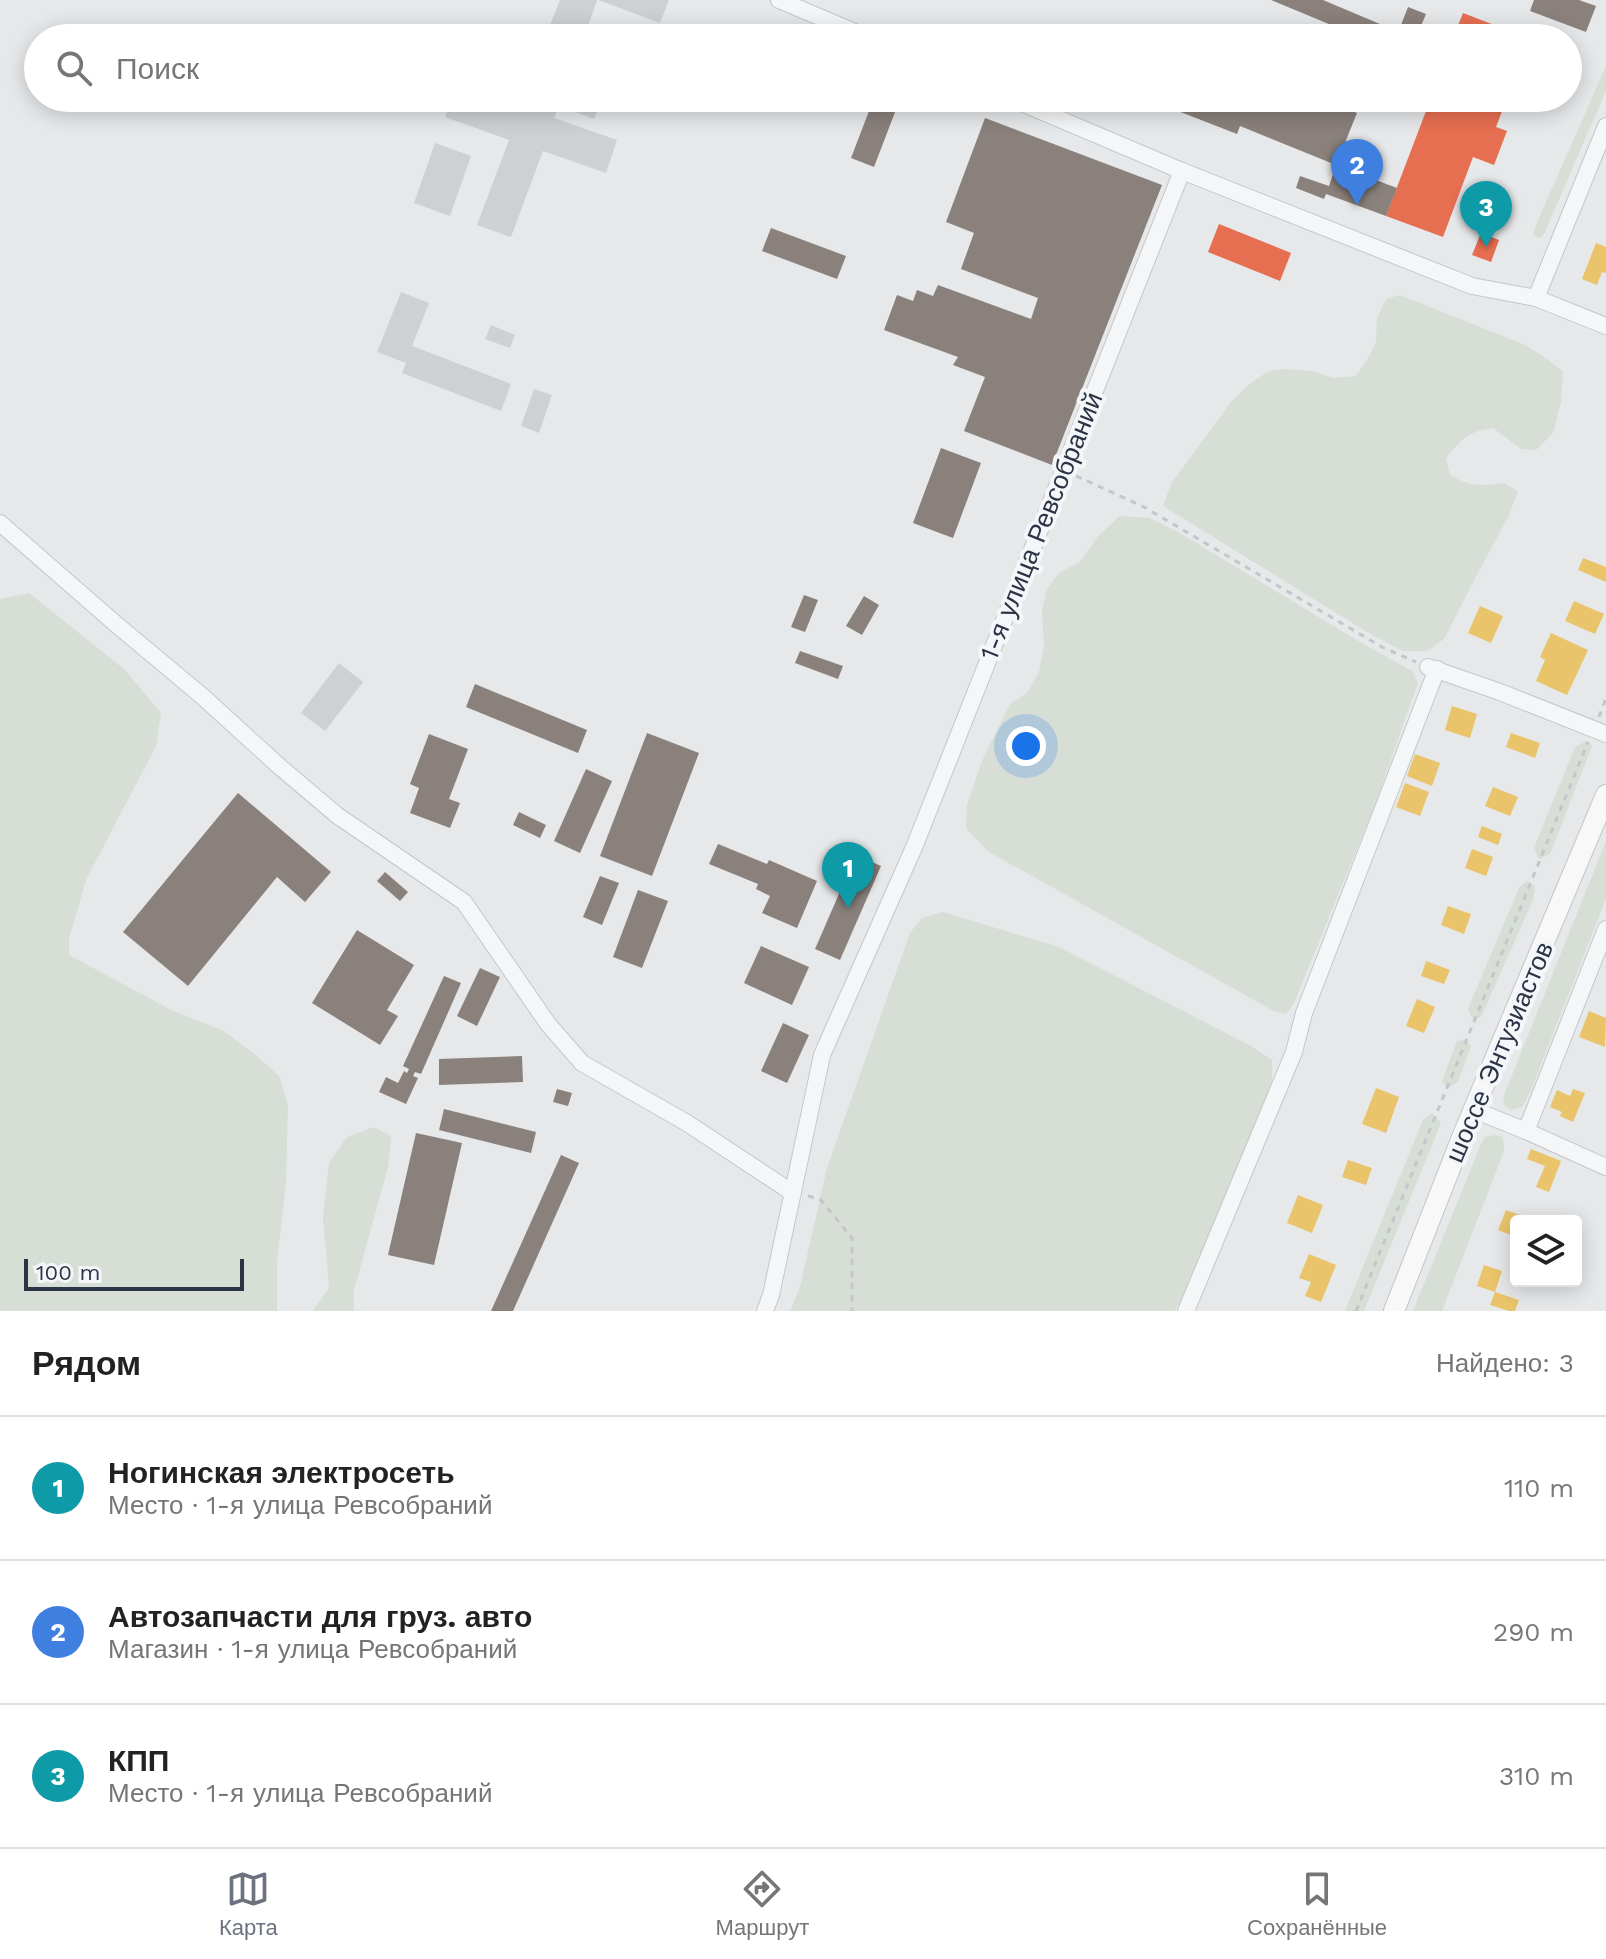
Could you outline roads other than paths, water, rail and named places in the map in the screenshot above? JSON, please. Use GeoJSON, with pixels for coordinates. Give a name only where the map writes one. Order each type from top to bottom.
{"type":"FeatureCollection","features":[{"type":"Feature","properties":{"kind":"main road","name":"шоссе Энтузиастов"},"geometry":{"type":"LineString","coordinates":[[1394,1311],[1606,795]]}},
{"type":"Feature","properties":{"kind":"street"},"geometry":{"type":"LineString","coordinates":[[779,0],[798,4],[840,24]]}},
{"type":"Feature","properties":{"kind":"street"},"geometry":{"type":"LineString","coordinates":[[1043,112],[1182,171],[1472,286],[1536,298],[1606,326]]}},
{"type":"Feature","properties":{"kind":"street"},"geometry":{"type":"LineString","coordinates":[[1536,298],[1606,126]]}},
{"type":"Feature","properties":{"kind":"street","name":"1-я улица Ревсобраний"},"geometry":{"type":"LineString","coordinates":[[765,1311],[822,1055],[915,845],[1182,171]]}},
{"type":"Feature","properties":{"kind":"street"},"geometry":{"type":"LineString","coordinates":[[0,523],[315,797],[464,902],[548,1024],[582,1063],[687,1123],[793,1193]]}},
{"type":"Feature","properties":{"kind":"street"},"geometry":{"type":"LineString","coordinates":[[1186,1311],[1294,1052],[1304,1013],[1432,668],[1600,732]]}},
{"type":"Feature","properties":{"kind":"street"},"geometry":{"type":"LineString","coordinates":[[1526,1131],[1606,929]]}},
{"type":"Feature","properties":{"kind":"street"},"geometry":{"type":"LineString","coordinates":[[1474,1110],[1606,1167]]}},
{"type":"Feature","properties":{"kind":"place","name":"Автозапчасти для груз. авто"},"geometry":{"type":"Point","coordinates":[1357,205]}},
{"type":"Feature","properties":{"kind":"place","name":"КПП"},"geometry":{"type":"Point","coordinates":[1486,247]}},
{"type":"Feature","properties":{"kind":"place","name":"Ногинская электросеть"},"geometry":{"type":"Point","coordinates":[848,908]}}]}
